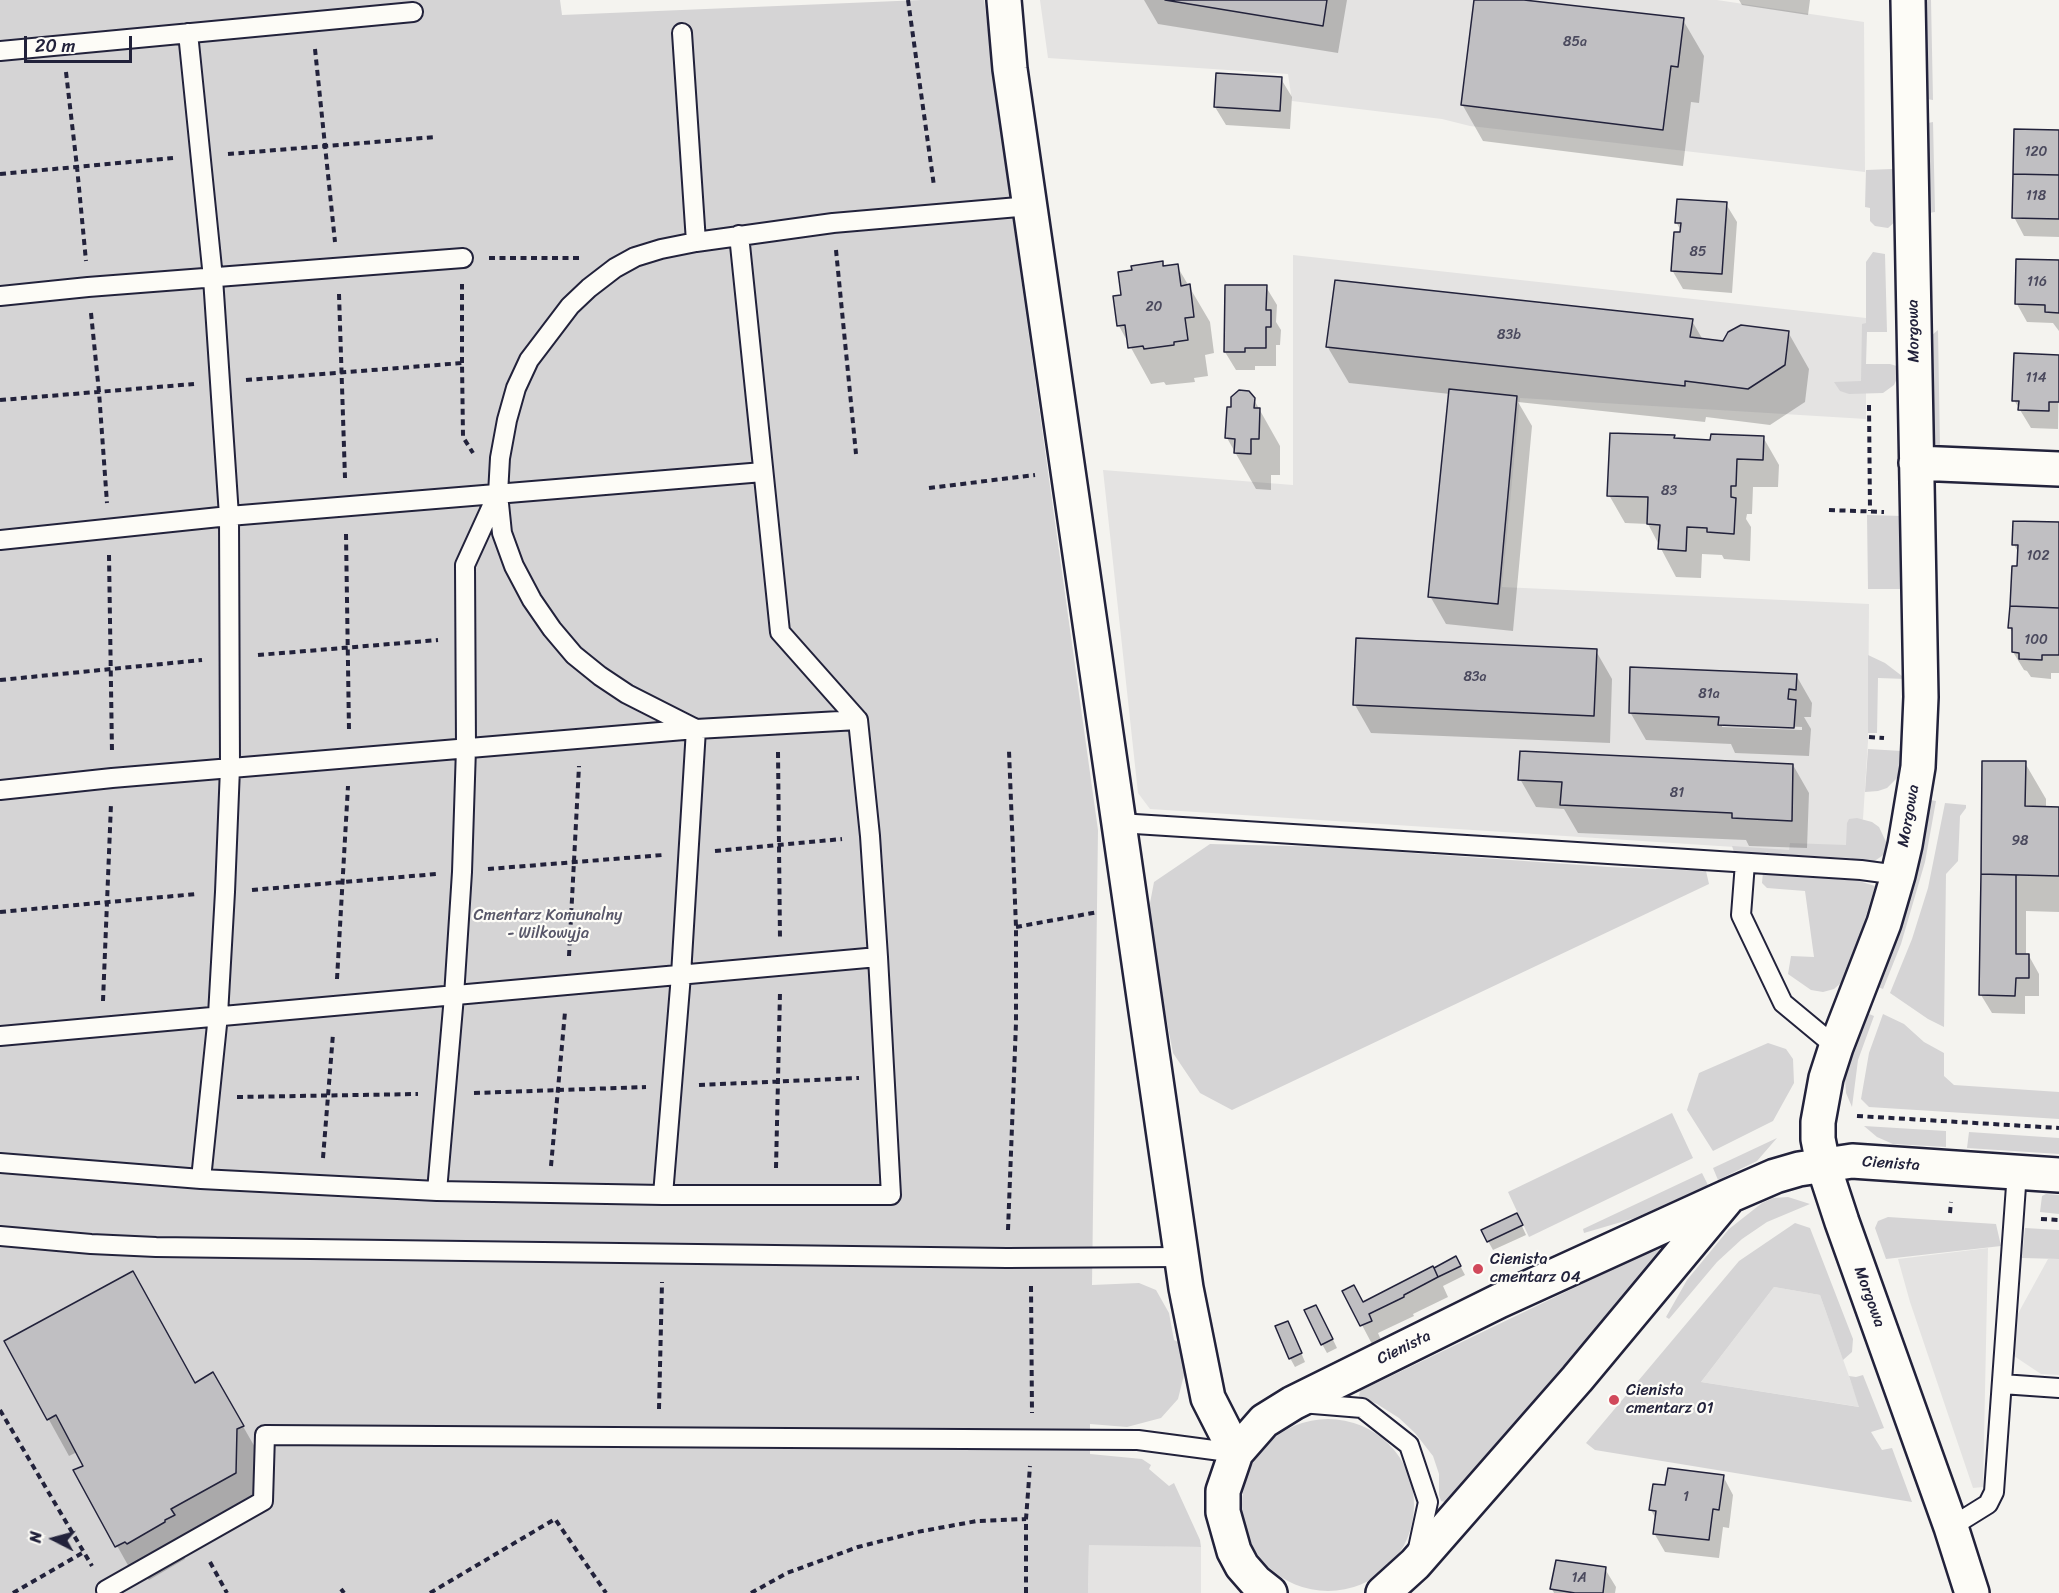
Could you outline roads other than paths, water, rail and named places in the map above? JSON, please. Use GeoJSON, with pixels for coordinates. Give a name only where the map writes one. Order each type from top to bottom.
{"type":"FeatureCollection","features":[{"type":"Feature","properties":{"kind":"street"},"geometry":{"type":"LineString","coordinates":[[1004,0],[1010,69],[1181,1257],[1208,1398],[1236,1453]]}},
{"type":"Feature","properties":{"kind":"street","name":"Morgowa"},"geometry":{"type":"LineString","coordinates":[[1908,0],[1920,718],[1918,767],[1898,875],[1884,923],[1826,1078],[1818,1122],[1818,1139],[1823,1164],[1951,1527],[1972,1593]]}},
{"type":"Feature","properties":{"kind":"street"},"geometry":{"type":"LineString","coordinates":[[1916,463],[2059,469]]}},
{"type":"Feature","properties":{"kind":"street","name":"Cienista"},"geometry":{"type":"LineString","coordinates":[[1270,1593],[1242,1566],[1234,1551],[1223,1512],[1223,1491],[1236,1453],[1264,1421],[1293,1403],[1499,1301],[1776,1176],[1823,1164],[1852,1161],[2059,1175]]}},
{"type":"Feature","properties":{"kind":"street","name":"Cienista"},"geometry":{"type":"LineString","coordinates":[[1383,1593],[1415,1564],[1577,1379],[1729,1196]]}},
{"type":"Feature","properties":{"kind":"lane"},"geometry":{"type":"LineString","coordinates":[[0,51],[413,12]]}},
{"type":"Feature","properties":{"kind":"lane"},"geometry":{"type":"LineString","coordinates":[[188,33],[213,278],[229,516],[230,768],[225,892],[218,1016],[201,1179]]}},
{"type":"Feature","properties":{"kind":"lane"},"geometry":{"type":"LineString","coordinates":[[682,33],[696,242]]}},
{"type":"Feature","properties":{"kind":"lane"},"geometry":{"type":"LineString","coordinates":[[696,729],[627,694],[574,655],[532,600],[514,566],[502,533],[498,494],[500,458],[516,388],[529,360],[570,306],[589,288],[615,268],[661,249],[739,235],[833,223],[1030,206]]}},
{"type":"Feature","properties":{"kind":"lane"},"geometry":{"type":"LineString","coordinates":[[0,1163],[201,1179],[437,1191],[663,1195],[891,1195],[870,836],[858,720],[780,632],[739,235]]}},
{"type":"Feature","properties":{"kind":"lane"},"geometry":{"type":"LineString","coordinates":[[0,296],[463,258]]}},
{"type":"Feature","properties":{"kind":"lane"},"geometry":{"type":"LineString","coordinates":[[0,540],[229,516],[763,472]]}},
{"type":"Feature","properties":{"kind":"lane"},"geometry":{"type":"LineString","coordinates":[[437,1191],[462,872],[466,748],[465,565],[498,494]]}},
{"type":"Feature","properties":{"kind":"lane"},"geometry":{"type":"LineString","coordinates":[[0,790],[112,778],[696,729],[858,720]]}},
{"type":"Feature","properties":{"kind":"lane"},"geometry":{"type":"LineString","coordinates":[[663,1195],[681,975],[696,729]]}},
{"type":"Feature","properties":{"kind":"lane"},"geometry":{"type":"LineString","coordinates":[[1119,823],[1861,870],[1898,875]]}},
{"type":"Feature","properties":{"kind":"lane"},"geometry":{"type":"LineString","coordinates":[[1745,863],[1741,915],[1783,1003],[1836,1047]]}},
{"type":"Feature","properties":{"kind":"lane"},"geometry":{"type":"LineString","coordinates":[[0,1036],[878,957]]}},
{"type":"Feature","properties":{"kind":"lane"},"geometry":{"type":"LineString","coordinates":[[1951,1527],[1988,1504],[1994,1492],[2017,1172]]}},
{"type":"Feature","properties":{"kind":"lane"},"geometry":{"type":"LineString","coordinates":[[0,1236],[156,1247],[1007,1258],[1181,1257]]}},
{"type":"Feature","properties":{"kind":"lane"},"geometry":{"type":"LineString","coordinates":[[2002,1384],[2059,1388]]}},
{"type":"Feature","properties":{"kind":"lane"},"geometry":{"type":"LineString","coordinates":[[1293,1403],[1362,1408],[1409,1445],[1428,1502],[1415,1564]]}},
{"type":"Feature","properties":{"kind":"lane"},"geometry":{"type":"LineString","coordinates":[[106,1590],[262,1501],[265,1435],[1138,1440],[1236,1453]]}},
{"type":"Feature","properties":{"kind":"place","name":"Cienista cmentarz 04"},"geometry":{"type":"Point","coordinates":[1478,1269]}},
{"type":"Feature","properties":{"kind":"place","name":"Cienista cmentarz 01"},"geometry":{"type":"Point","coordinates":[1614,1400]}},
{"type":"Feature","properties":{"kind":"park label","name":"Cmentarz Komunalny - Wilkowyja"},"geometry":{"type":"Point","coordinates":[548,925]}}]}
